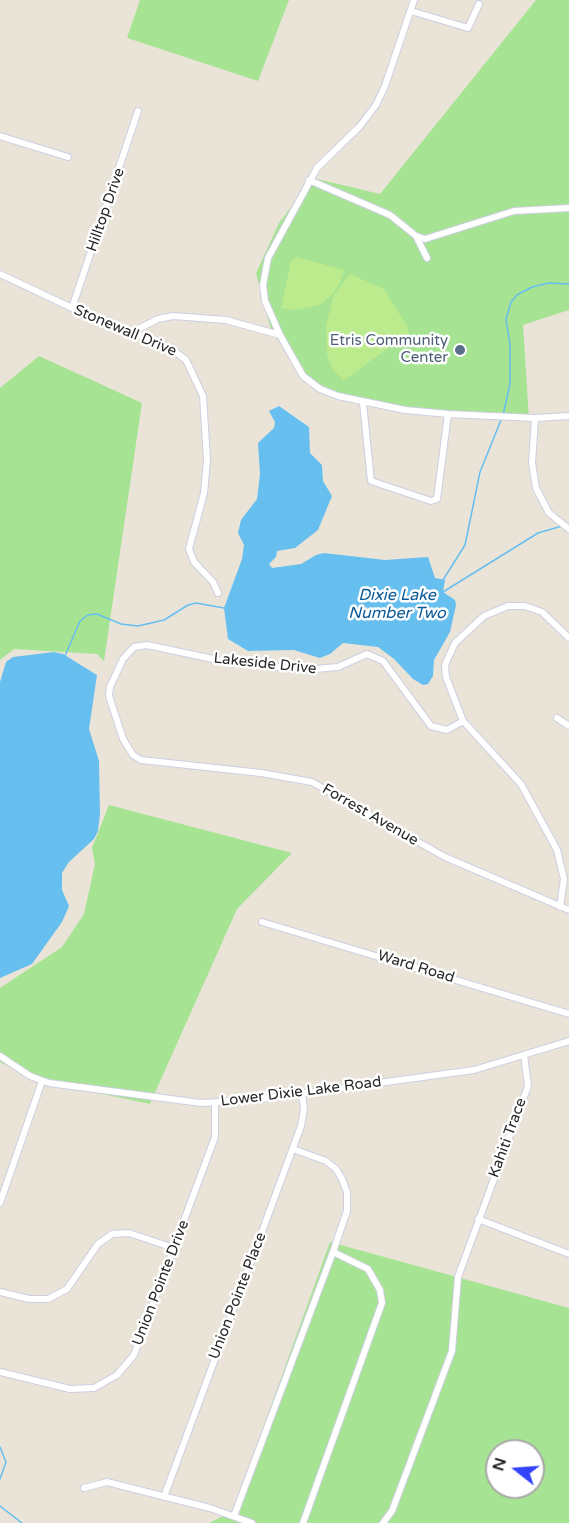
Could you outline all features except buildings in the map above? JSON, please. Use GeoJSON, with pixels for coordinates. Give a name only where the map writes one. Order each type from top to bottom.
{"type":"FeatureCollection","features":[{"type":"Feature","properties":{"kind":"street"},"geometry":{"type":"LineString","coordinates":[[414,0],[376,105],[360,126],[324,158],[309,180],[272,248],[265,268],[266,301],[280,334],[299,369],[310,382],[338,396],[363,402],[448,414],[535,418],[569,416]]}},
{"type":"Feature","properties":{"kind":"street"},"geometry":{"type":"LineString","coordinates":[[411,11],[468,28],[479,4]]}},
{"type":"Feature","properties":{"kind":"street","name":"Hilltop Drive"},"geometry":{"type":"LineString","coordinates":[[72,308],[138,111]]}},
{"type":"Feature","properties":{"kind":"street"},"geometry":{"type":"LineString","coordinates":[[0,136],[68,158]]}},
{"type":"Feature","properties":{"kind":"street"},"geometry":{"type":"LineString","coordinates":[[309,180],[390,215],[416,236],[427,258]]}},
{"type":"Feature","properties":{"kind":"street"},"geometry":{"type":"LineString","coordinates":[[416,236],[431,238],[514,211],[569,208]]}},
{"type":"Feature","properties":{"kind":"street","name":"Stonewall Drive"},"geometry":{"type":"LineString","coordinates":[[0,274],[72,308],[180,354],[190,366],[203,396],[207,474],[189,549],[194,562],[213,582],[218,593]]}},
{"type":"Feature","properties":{"kind":"street"},"geometry":{"type":"LineString","coordinates":[[132,332],[158,319],[187,315],[226,320],[280,334]]}},
{"type":"Feature","properties":{"kind":"street"},"geometry":{"type":"LineString","coordinates":[[363,402],[371,481],[431,501],[437,499],[448,414]]}},
{"type":"Feature","properties":{"kind":"street"},"geometry":{"type":"LineString","coordinates":[[535,418],[532,463],[536,488],[549,513],[569,529]]}},
{"type":"Feature","properties":{"kind":"street"},"geometry":{"type":"LineString","coordinates":[[560,907],[564,879],[556,850],[521,784],[463,720],[446,677],[445,665],[455,643],[484,616],[508,606],[534,608],[550,617],[569,638]]}},
{"type":"Feature","properties":{"kind":"street","name":"Lakeside Drive"},"geometry":{"type":"LineString","coordinates":[[159,764],[141,760],[133,755],[123,739],[109,696],[110,687],[123,659],[134,647],[147,645],[218,660],[304,670],[327,669],[362,655],[373,654],[383,661],[431,726],[447,730],[463,720]]}},
{"type":"Feature","properties":{"kind":"street"},"geometry":{"type":"LineString","coordinates":[[557,718],[569,726]]}},
{"type":"Feature","properties":{"kind":"street","name":"Forrest Avenue"},"geometry":{"type":"LineString","coordinates":[[159,764],[261,773],[312,782],[445,857],[569,910]]}},
{"type":"Feature","properties":{"kind":"street","name":"Ward Road"},"geometry":{"type":"LineString","coordinates":[[262,922],[569,1014]]}},
{"type":"Feature","properties":{"kind":"street","name":"Lower Dixie Lake Road"},"geometry":{"type":"LineString","coordinates":[[0,1056],[30,1076],[42,1081],[163,1100],[214,1103],[452,1073],[569,1041]]}},
{"type":"Feature","properties":{"kind":"street","name":"Kahiti Trace"},"geometry":{"type":"LineString","coordinates":[[383,1523],[392,1511],[452,1351],[458,1277],[528,1086],[524,1054]]}},
{"type":"Feature","properties":{"kind":"street"},"geometry":{"type":"LineString","coordinates":[[0,1203],[42,1081]]}},
{"type":"Feature","properties":{"kind":"street","name":"Union Pointe Place"},"geometry":{"type":"LineString","coordinates":[[164,1497],[293,1149],[304,1110],[302,1093]]}},
{"type":"Feature","properties":{"kind":"street","name":"Union Pointe Drive"},"geometry":{"type":"LineString","coordinates":[[0,1371],[70,1389],[94,1388],[117,1375],[134,1355],[215,1137],[214,1103]]}},
{"type":"Feature","properties":{"kind":"street"},"geometry":{"type":"LineString","coordinates":[[234,1516],[347,1211],[347,1192],[342,1179],[326,1161],[293,1149]]}},
{"type":"Feature","properties":{"kind":"street"},"geometry":{"type":"LineString","coordinates":[[478,1220],[569,1254]]}},
{"type":"Feature","properties":{"kind":"street"},"geometry":{"type":"LineString","coordinates":[[0,1292],[29,1299],[48,1299],[68,1289],[98,1244],[112,1234],[129,1233],[174,1248]]}},
{"type":"Feature","properties":{"kind":"street"},"geometry":{"type":"LineString","coordinates":[[303,1523],[382,1303],[380,1290],[368,1269],[333,1252]]}},
{"type":"Feature","properties":{"kind":"street"},"geometry":{"type":"LineString","coordinates":[[84,1488],[107,1482],[234,1516],[252,1523]]}},
{"type":"Feature","properties":{"kind":"green space"},"geometry":{"type":"Polygon","coordinates":[[[140,0],[289,0],[258,81],[127,38],[140,0]]]}},
{"type":"Feature","properties":{"kind":"green space"},"geometry":{"type":"Polygon","coordinates":[[[536,0],[569,0],[569,310],[523,325],[529,419],[451,412],[398,412],[357,403],[302,375],[271,330],[256,273],[279,223],[313,178],[380,194],[536,0]]]}},
{"type":"Feature","properties":{"kind":"green space"},"geometry":{"type":"Polygon","coordinates":[[[296,257],[344,270],[339,285],[330,297],[319,305],[295,310],[281,308],[291,261],[296,257]]]}},
{"type":"Feature","properties":{"kind":"green space"},"geometry":{"type":"Polygon","coordinates":[[[350,274],[384,289],[408,328],[408,334],[344,380],[333,370],[327,355],[326,326],[334,295],[350,274]]]}},
{"type":"Feature","properties":{"kind":"green space"},"geometry":{"type":"Polygon","coordinates":[[[39,356],[142,403],[104,661],[97,654],[14,649],[0,660],[0,388],[39,356]]]}},
{"type":"Feature","properties":{"kind":"green space"},"geometry":{"type":"Polygon","coordinates":[[[109,805],[292,853],[237,909],[150,1104],[35,1080],[0,1062],[0,988],[62,947],[84,914],[95,864],[92,848],[109,805]]]}},
{"type":"Feature","properties":{"kind":"green space"},"geometry":{"type":"Polygon","coordinates":[[[330,1242],[569,1308],[569,1523],[209,1523],[233,1511],[330,1242]]]}},
{"type":"Feature","properties":{"kind":"water","name":"Dixie Lake Number Two"},"geometry":{"type":"Polygon","coordinates":[[[279,406],[309,427],[310,453],[322,465],[323,481],[332,496],[318,530],[295,548],[277,551],[276,557],[269,564],[272,568],[301,564],[324,553],[385,560],[428,557],[435,578],[445,580],[443,592],[455,600],[456,605],[450,632],[434,660],[433,676],[428,684],[423,685],[413,679],[394,659],[378,647],[343,643],[330,654],[320,658],[294,650],[248,651],[228,639],[224,608],[242,559],[244,545],[238,533],[241,520],[257,499],[260,474],[258,443],[274,428],[275,422],[269,411],[279,406]]]}},
{"type":"Feature","properties":{"kind":"water"},"geometry":{"type":"Polygon","coordinates":[[[54,652],[63,654],[97,675],[89,729],[99,761],[98,831],[94,839],[69,862],[62,873],[62,890],[69,906],[62,922],[32,964],[0,978],[0,682],[6,662],[13,657],[54,652]]]}},
{"type":"Feature","properties":{"kind":"waterway"},"geometry":{"type":"LineString","coordinates":[[503,415],[510,384],[510,345],[506,319],[511,302],[517,295],[532,287],[549,283],[569,284]]}},
{"type":"Feature","properties":{"kind":"waterway"},"geometry":{"type":"LineString","coordinates":[[443,580],[465,545],[480,472],[501,420]]}},
{"type":"Feature","properties":{"kind":"waterway"},"geometry":{"type":"LineString","coordinates":[[443,592],[538,533],[562,526]]}},
{"type":"Feature","properties":{"kind":"waterway"},"geometry":{"type":"LineString","coordinates":[[65,656],[80,621],[88,615],[97,614],[121,624],[138,626],[164,620],[188,605],[196,603],[224,608]]}},
{"type":"Feature","properties":{"kind":"waterway"},"geometry":{"type":"LineString","coordinates":[[0,1447],[6,1462],[0,1479]]}},
{"type":"Feature","properties":{"kind":"waterway"},"geometry":{"type":"LineString","coordinates":[[0,1506],[22,1523]]}},
{"type":"Feature","properties":{"kind":"place","name":"Etris Community Center"},"geometry":{"type":"Point","coordinates":[460,350]}}]}
